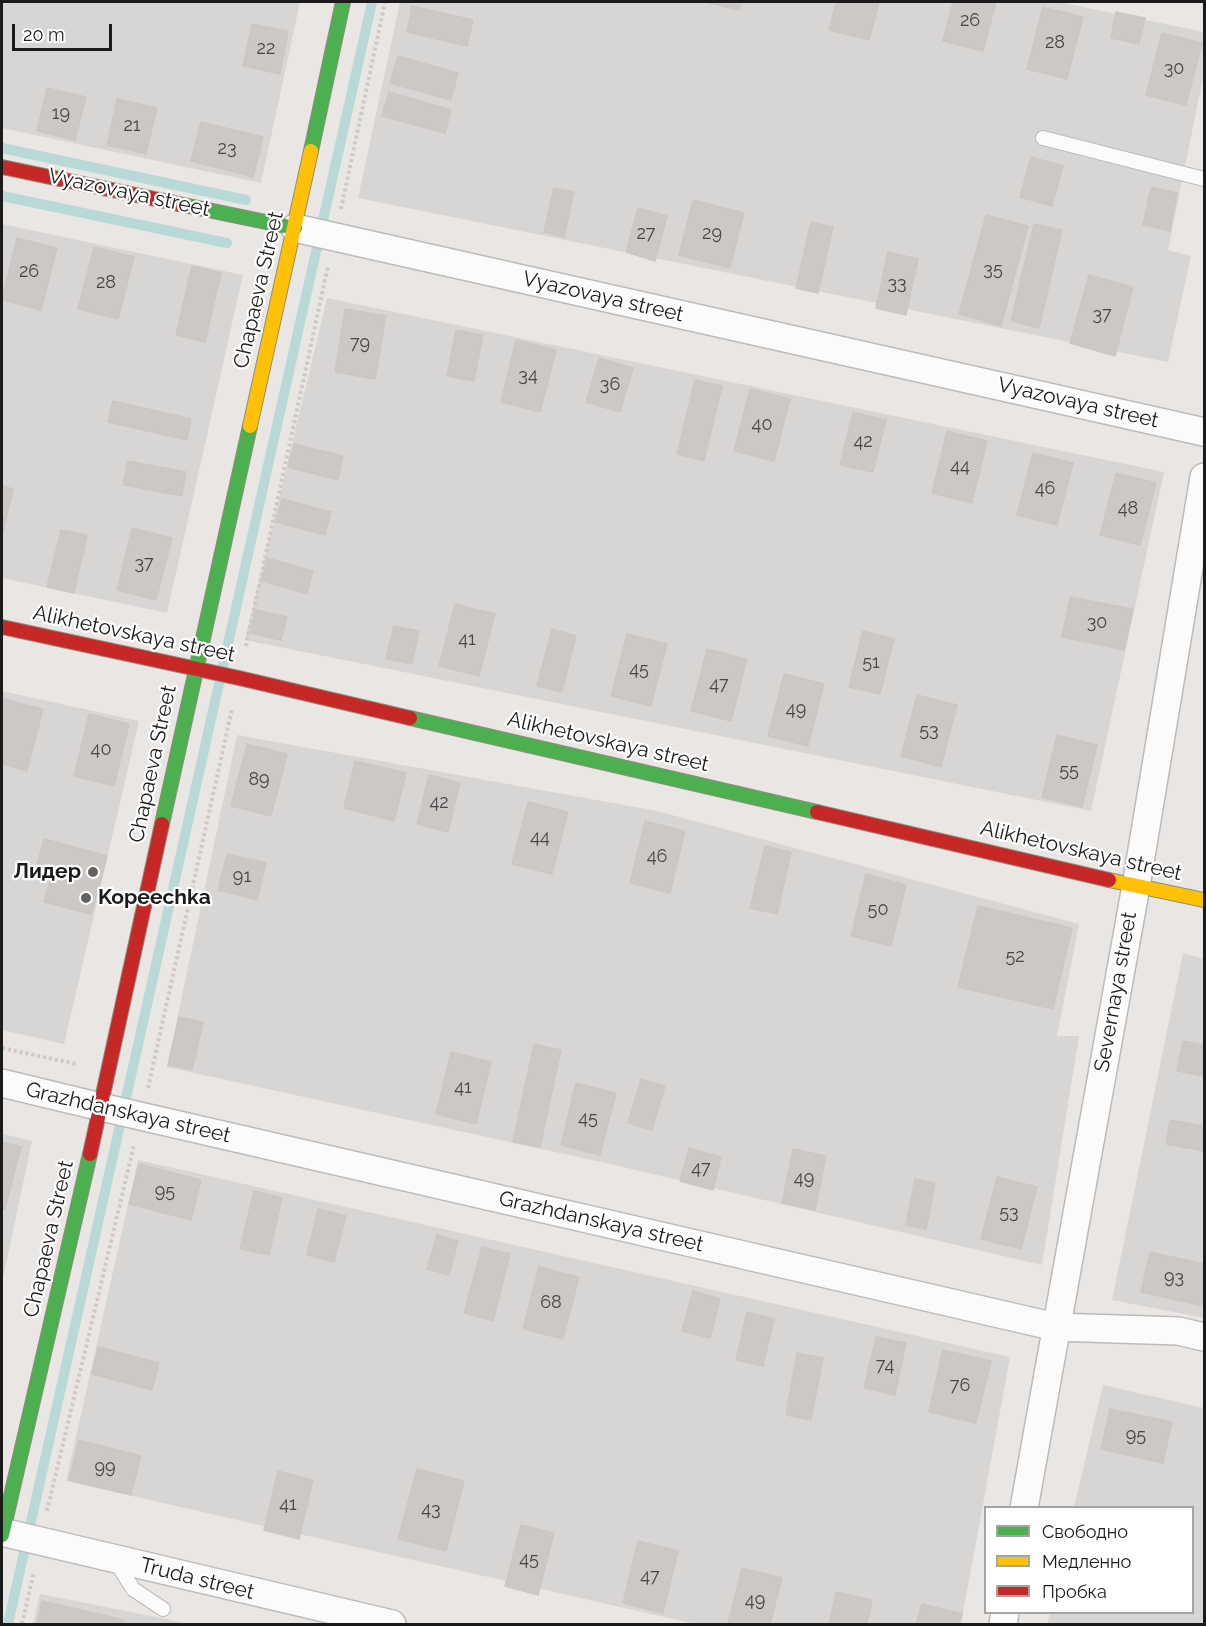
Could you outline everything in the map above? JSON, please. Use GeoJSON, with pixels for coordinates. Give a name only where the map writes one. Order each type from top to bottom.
{"type":"FeatureCollection","features":[{"type":"Feature","properties":{"kind":"street","name":"Chapaeva Street"},"geometry":{"type":"LineString","coordinates":[[2,1533],[101,1107],[343,2]]}},
{"type":"Feature","properties":{"kind":"street","name":"Vyazovaya street"},"geometry":{"type":"LineString","coordinates":[[2,167],[295,228],[1204,432]]}},
{"type":"Feature","properties":{"kind":"street","name":"Severnaya street"},"geometry":{"type":"LineString","coordinates":[[1024,1506],[1136,886],[1204,477]]}},
{"type":"Feature","properties":{"kind":"street","name":"Alikhetovskaya street"},"geometry":{"type":"LineString","coordinates":[[2,627],[196,668],[1204,900]]}},
{"type":"Feature","properties":{"kind":"street","name":"Grazhdanskaya street"},"geometry":{"type":"LineString","coordinates":[[2,1083],[1056,1327],[1178,1331],[1204,1337]]}},
{"type":"Feature","properties":{"kind":"street","name":"Truda street"},"geometry":{"type":"LineString","coordinates":[[2,1533],[114,1559],[348,1620],[392,1624]]}},
{"type":"Feature","properties":{"kind":"lane"},"geometry":{"type":"LineString","coordinates":[[1043,138],[1204,179]]}},
{"type":"Feature","properties":{"kind":"lane"},"geometry":{"type":"LineString","coordinates":[[1167,892],[1195,884]]}},
{"type":"Feature","properties":{"kind":"lane"},"geometry":{"type":"LineString","coordinates":[[114,1559],[133,1589],[163,1609]]}},
{"type":"Feature","properties":{"kind":"path"},"geometry":{"type":"LineString","coordinates":[[22,1624],[141,1116],[386,2]]}},
{"type":"Feature","properties":{"kind":"shaded area"},"geometry":{"type":"Polygon","coordinates":[[[2,2],[300,2],[261,183],[2,128],[2,2]]]}},
{"type":"Feature","properties":{"kind":"shaded area"},"geometry":{"type":"Polygon","coordinates":[[[400,2],[1059,2],[1204,32],[1204,73],[1168,250],[1191,256],[1168,362],[358,198],[400,2]]]}},
{"type":"Feature","properties":{"kind":"shaded area"},"geometry":{"type":"Polygon","coordinates":[[[2,224],[243,275],[167,613],[2,578],[2,224]]]}},
{"type":"Feature","properties":{"kind":"shaded area"},"geometry":{"type":"Polygon","coordinates":[[[327,298],[1164,472],[1091,811],[245,640],[327,298]]]}},
{"type":"Feature","properties":{"kind":"shaded area"},"geometry":{"type":"Polygon","coordinates":[[[2,691],[139,721],[64,1044],[2,1030],[2,691]]]}},
{"type":"Feature","properties":{"kind":"shaded area"},"geometry":{"type":"Polygon","coordinates":[[[237,735],[657,811],[1079,924],[1057,1036],[1079,1036],[1042,1265],[610,1164],[167,1067],[237,735]]]}},
{"type":"Feature","properties":{"kind":"shaded area"},"geometry":{"type":"Polygon","coordinates":[[[1183,953],[1204,959],[1204,1318],[1112,1300],[1183,953]]]}},
{"type":"Feature","properties":{"kind":"shaded area"},"geometry":{"type":"Polygon","coordinates":[[[2,1134],[32,1141],[2,1283],[2,1134]]]}},
{"type":"Feature","properties":{"kind":"shaded area"},"geometry":{"type":"Polygon","coordinates":[[[138,1160],[1010,1357],[961,1624],[695,1624],[66,1481],[138,1160]]]}},
{"type":"Feature","properties":{"kind":"shaded area"},"geometry":{"type":"Polygon","coordinates":[[[1103,1385],[1204,1408],[1204,1624],[1047,1624],[1050,1614],[1194,1614],[1194,1506],[1074,1506],[1103,1385]]]}},
{"type":"Feature","properties":{"kind":"shaded area"},"geometry":{"type":"Polygon","coordinates":[[[40,1594],[191,1624],[33,1624],[40,1594]]]}},
{"type":"Feature","properties":{"kind":"building"},"geometry":{"type":"Polygon","coordinates":[[[709,2],[741,2],[739,10],[709,2]]]}},
{"type":"Feature","properties":{"kind":"building"},"geometry":{"type":"Polygon","coordinates":[[[836,2],[879,2],[869,40],[829,30],[836,2]]]}},
{"type":"Feature","properties":{"kind":"building"},"geometry":{"type":"Polygon","coordinates":[[[953,2],[996,2],[983,51],[943,41],[953,2]]]}},
{"type":"Feature","properties":{"kind":"building"},"geometry":{"type":"Polygon","coordinates":[[[412,6],[473,20],[467,46],[407,32],[412,6]]]}},
{"type":"Feature","properties":{"kind":"building"},"geometry":{"type":"Polygon","coordinates":[[[1043,7],[1083,17],[1067,79],[1027,69],[1043,7]]]}},
{"type":"Feature","properties":{"kind":"building"},"geometry":{"type":"Polygon","coordinates":[[[1116,12],[1145,18],[1139,44],[1111,38],[1116,12]]]}},
{"type":"Feature","properties":{"kind":"building"},"geometry":{"type":"Polygon","coordinates":[[[252,24],[288,31],[280,74],[243,66],[252,24]]]}},
{"type":"Feature","properties":{"kind":"building"},"geometry":{"type":"Polygon","coordinates":[[[1162,33],[1202,43],[1186,105],[1146,95],[1162,33]]]}},
{"type":"Feature","properties":{"kind":"building"},"geometry":{"type":"Polygon","coordinates":[[[398,56],[458,73],[451,100],[390,83],[398,56]]]}},
{"type":"Feature","properties":{"kind":"building"},"geometry":{"type":"Polygon","coordinates":[[[47,88],[86,97],[75,140],[37,131],[47,88]]]}},
{"type":"Feature","properties":{"kind":"building"},"geometry":{"type":"Polygon","coordinates":[[[389,92],[451,110],[445,133],[382,116],[389,92]]]}},
{"type":"Feature","properties":{"kind":"building"},"geometry":{"type":"Polygon","coordinates":[[[117,99],[157,108],[146,154],[107,145],[117,99]]]}},
{"type":"Feature","properties":{"kind":"building"},"geometry":{"type":"Polygon","coordinates":[[[201,122],[263,137],[253,177],[191,161],[201,122]]]}},
{"type":"Feature","properties":{"kind":"building"},"geometry":{"type":"Polygon","coordinates":[[[1031,157],[1063,166],[1052,206],[1020,197],[1031,157]]]}},
{"type":"Feature","properties":{"kind":"building"},"geometry":{"type":"Polygon","coordinates":[[[1151,187],[1177,193],[1170,231],[1143,225],[1151,187]]]}},
{"type":"Feature","properties":{"kind":"building"},"geometry":{"type":"Polygon","coordinates":[[[554,188],[574,192],[564,237],[544,232],[554,188]]]}},
{"type":"Feature","properties":{"kind":"building"},"geometry":{"type":"Polygon","coordinates":[[[693,200],[744,213],[730,268],[679,255],[693,200]]]}},
{"type":"Feature","properties":{"kind":"building"},"geometry":{"type":"Polygon","coordinates":[[[638,208],[667,216],[655,261],[626,252],[638,208]]]}},
{"type":"Feature","properties":{"kind":"building"},"geometry":{"type":"Polygon","coordinates":[[[986,215],[1028,226],[1001,326],[959,314],[986,215]]]}},
{"type":"Feature","properties":{"kind":"building"},"geometry":{"type":"Polygon","coordinates":[[[811,222],[833,227],[818,293],[796,288],[811,222]]]}},
{"type":"Feature","properties":{"kind":"building"},"geometry":{"type":"Polygon","coordinates":[[[1034,224],[1062,230],[1039,328],[1011,321],[1034,224]]]}},
{"type":"Feature","properties":{"kind":"building"},"geometry":{"type":"Polygon","coordinates":[[[17,238],[57,248],[41,310],[2,300],[17,238]]]}},
{"type":"Feature","properties":{"kind":"building"},"geometry":{"type":"Polygon","coordinates":[[[94,247],[134,257],[118,319],[78,309],[94,247]]]}},
{"type":"Feature","properties":{"kind":"building"},"geometry":{"type":"Polygon","coordinates":[[[888,252],[918,259],[906,315],[876,308],[888,252]]]}},
{"type":"Feature","properties":{"kind":"building"},"geometry":{"type":"Polygon","coordinates":[[[192,266],[221,273],[205,342],[176,335],[192,266]]]}},
{"type":"Feature","properties":{"kind":"building"},"geometry":{"type":"Polygon","coordinates":[[[1089,275],[1133,287],[1115,356],[1070,343],[1089,275]]]}},
{"type":"Feature","properties":{"kind":"building"},"geometry":{"type":"Polygon","coordinates":[[[345,309],[386,316],[375,379],[335,372],[345,309]]]}},
{"type":"Feature","properties":{"kind":"building"},"geometry":{"type":"Polygon","coordinates":[[[456,330],[483,335],[474,381],[447,376],[456,330]]]}},
{"type":"Feature","properties":{"kind":"building"},"geometry":{"type":"Polygon","coordinates":[[[516,340],[556,350],[540,412],[501,402],[516,340]]]}},
{"type":"Feature","properties":{"kind":"building"},"geometry":{"type":"Polygon","coordinates":[[[599,358],[633,368],[620,412],[586,402],[599,358]]]}},
{"type":"Feature","properties":{"kind":"building"},"geometry":{"type":"Polygon","coordinates":[[[695,380],[722,386],[704,461],[677,454],[695,380]]]}},
{"type":"Feature","properties":{"kind":"building"},"geometry":{"type":"Polygon","coordinates":[[[750,389],[790,399],[774,461],[734,451],[750,389]]]}},
{"type":"Feature","properties":{"kind":"building"},"geometry":{"type":"Polygon","coordinates":[[[113,401],[191,419],[187,440],[108,422],[113,401]]]}},
{"type":"Feature","properties":{"kind":"building"},"geometry":{"type":"Polygon","coordinates":[[[853,412],[886,420],[873,472],[840,465],[853,412]]]}},
{"type":"Feature","properties":{"kind":"building"},"geometry":{"type":"Polygon","coordinates":[[[947,431],[987,441],[972,503],[932,493],[947,431]]]}},
{"type":"Feature","properties":{"kind":"building"},"geometry":{"type":"Polygon","coordinates":[[[294,444],[343,456],[338,480],[288,467],[294,444]]]}},
{"type":"Feature","properties":{"kind":"building"},"geometry":{"type":"Polygon","coordinates":[[[1033,453],[1073,463],[1057,525],[1017,515],[1033,453]]]}},
{"type":"Feature","properties":{"kind":"building"},"geometry":{"type":"Polygon","coordinates":[[[128,461],[186,472],[182,496],[123,485],[128,461]]]}},
{"type":"Feature","properties":{"kind":"building"},"geometry":{"type":"Polygon","coordinates":[[[1116,473],[1156,483],[1140,545],[1100,535],[1116,473]]]}},
{"type":"Feature","properties":{"kind":"building"},"geometry":{"type":"Polygon","coordinates":[[[2,486],[13,489],[2,537],[2,486]]]}},
{"type":"Feature","properties":{"kind":"building"},"geometry":{"type":"Polygon","coordinates":[[[282,499],[331,512],[325,535],[276,522],[282,499]]]}},
{"type":"Feature","properties":{"kind":"building"},"geometry":{"type":"Polygon","coordinates":[[[132,528],[172,538],[156,600],[117,590],[132,528]]]}},
{"type":"Feature","properties":{"kind":"building"},"geometry":{"type":"Polygon","coordinates":[[[61,530],[87,535],[74,593],[47,587],[61,530]]]}},
{"type":"Feature","properties":{"kind":"building"},"geometry":{"type":"Polygon","coordinates":[[[267,558],[313,571],[307,594],[262,581],[267,558]]]}},
{"type":"Feature","properties":{"kind":"building"},"geometry":{"type":"Polygon","coordinates":[[[1070,597],[1133,609],[1124,650],[1062,637],[1070,597]]]}},
{"type":"Feature","properties":{"kind":"building"},"geometry":{"type":"Polygon","coordinates":[[[455,604],[495,614],[479,676],[439,666],[455,604]]]}},
{"type":"Feature","properties":{"kind":"building"},"geometry":{"type":"Polygon","coordinates":[[[256,610],[287,617],[281,640],[250,633],[256,610]]]}},
{"type":"Feature","properties":{"kind":"building"},"geometry":{"type":"Polygon","coordinates":[[[394,626],[419,631],[412,664],[386,659],[394,626]]]}},
{"type":"Feature","properties":{"kind":"building"},"geometry":{"type":"Polygon","coordinates":[[[552,629],[576,636],[562,692],[537,686],[552,629]]]}},
{"type":"Feature","properties":{"kind":"building"},"geometry":{"type":"Polygon","coordinates":[[[863,631],[894,639],[880,694],[849,687],[863,631]]]}},
{"type":"Feature","properties":{"kind":"building"},"geometry":{"type":"Polygon","coordinates":[[[627,634],[667,644],[651,706],[611,696],[627,634]]]}},
{"type":"Feature","properties":{"kind":"building"},"geometry":{"type":"Polygon","coordinates":[[[707,649],[747,659],[731,721],[691,711],[707,649]]]}},
{"type":"Feature","properties":{"kind":"building"},"geometry":{"type":"Polygon","coordinates":[[[784,674],[824,684],[808,746],[768,736],[784,674]]]}},
{"type":"Feature","properties":{"kind":"building"},"geometry":{"type":"Polygon","coordinates":[[[917,695],[957,705],[941,767],[901,756],[917,695]]]}},
{"type":"Feature","properties":{"kind":"building"},"geometry":{"type":"Polygon","coordinates":[[[3,699],[43,709],[27,771],[2,764],[3,699]]]}},
{"type":"Feature","properties":{"kind":"building"},"geometry":{"type":"Polygon","coordinates":[[[89,714],[129,724],[114,786],[74,776],[89,714]]]}},
{"type":"Feature","properties":{"kind":"building"},"geometry":{"type":"Polygon","coordinates":[[[1057,735],[1097,745],[1082,807],[1042,797],[1057,735]]]}},
{"type":"Feature","properties":{"kind":"building"},"geometry":{"type":"Polygon","coordinates":[[[247,744],[287,754],[271,816],[231,806],[247,744]]]}},
{"type":"Feature","properties":{"kind":"building"},"geometry":{"type":"Polygon","coordinates":[[[355,761],[406,773],[394,821],[344,808],[355,761]]]}},
{"type":"Feature","properties":{"kind":"building"},"geometry":{"type":"Polygon","coordinates":[[[429,775],[460,783],[448,832],[417,824],[429,775]]]}},
{"type":"Feature","properties":{"kind":"building"},"geometry":{"type":"Polygon","coordinates":[[[528,802],[568,812],[552,874],[512,864],[528,802]]]}},
{"type":"Feature","properties":{"kind":"building"},"geometry":{"type":"Polygon","coordinates":[[[645,821],[685,831],[670,893],[630,883],[645,821]]]}},
{"type":"Feature","properties":{"kind":"building"},"geometry":{"type":"Polygon","coordinates":[[[44,839],[107,856],[99,886],[36,869],[44,839]]]}},
{"type":"Feature","properties":{"kind":"building"},"geometry":{"type":"Polygon","coordinates":[[[765,846],[791,852],[777,914],[750,908],[765,846]]]}},
{"type":"Feature","properties":{"kind":"building"},"geometry":{"type":"Polygon","coordinates":[[[227,854],[266,863],[257,900],[218,890],[227,854]]]}},
{"type":"Feature","properties":{"kind":"building"},"geometry":{"type":"Polygon","coordinates":[[[52,873],[99,886],[91,914],[44,902],[52,873]]]}},
{"type":"Feature","properties":{"kind":"building"},"geometry":{"type":"Polygon","coordinates":[[[866,874],[906,885],[891,946],[851,936],[866,874]]]}},
{"type":"Feature","properties":{"kind":"building"},"geometry":{"type":"Polygon","coordinates":[[[978,906],[1072,928],[1053,1009],[958,987],[978,906]]]}},
{"type":"Feature","properties":{"kind":"building"},"geometry":{"type":"Polygon","coordinates":[[[179,1017],[203,1022],[192,1070],[168,1065],[179,1017]]]}},
{"type":"Feature","properties":{"kind":"building"},"geometry":{"type":"Polygon","coordinates":[[[1183,1041],[1204,1045],[1204,1076],[1177,1071],[1183,1041]]]}},
{"type":"Feature","properties":{"kind":"building"},"geometry":{"type":"Polygon","coordinates":[[[534,1044],[561,1050],[540,1147],[513,1142],[534,1044]]]}},
{"type":"Feature","properties":{"kind":"building"},"geometry":{"type":"Polygon","coordinates":[[[451,1052],[491,1062],[476,1124],[436,1114],[451,1052]]]}},
{"type":"Feature","properties":{"kind":"building"},"geometry":{"type":"Polygon","coordinates":[[[641,1079],[665,1086],[652,1130],[628,1123],[641,1079]]]}},
{"type":"Feature","properties":{"kind":"building"},"geometry":{"type":"Polygon","coordinates":[[[576,1083],[616,1093],[600,1155],[561,1145],[576,1083]]]}},
{"type":"Feature","properties":{"kind":"building"},"geometry":{"type":"Polygon","coordinates":[[[1170,1120],[1204,1126],[1204,1151],[1166,1144],[1170,1120]]]}},
{"type":"Feature","properties":{"kind":"building"},"geometry":{"type":"Polygon","coordinates":[[[2,1142],[21,1147],[5,1209],[2,1208],[2,1142]]]}},
{"type":"Feature","properties":{"kind":"building"},"geometry":{"type":"Polygon","coordinates":[[[689,1148],[721,1157],[713,1190],[680,1181],[689,1148]]]}},
{"type":"Feature","properties":{"kind":"building"},"geometry":{"type":"Polygon","coordinates":[[[793,1149],[826,1156],[815,1210],[782,1203],[793,1149]]]}},
{"type":"Feature","properties":{"kind":"building"},"geometry":{"type":"Polygon","coordinates":[[[139,1164],[201,1180],[191,1220],[129,1204],[139,1164]]]}},
{"type":"Feature","properties":{"kind":"building"},"geometry":{"type":"Polygon","coordinates":[[[997,1177],[1037,1187],[1021,1249],[981,1239],[997,1177]]]}},
{"type":"Feature","properties":{"kind":"building"},"geometry":{"type":"Polygon","coordinates":[[[915,1179],[935,1183],[926,1229],[906,1225],[915,1179]]]}},
{"type":"Feature","properties":{"kind":"building"},"geometry":{"type":"Polygon","coordinates":[[[254,1191],[282,1198],[269,1255],[240,1249],[254,1191]]]}},
{"type":"Feature","properties":{"kind":"building"},"geometry":{"type":"Polygon","coordinates":[[[318,1209],[346,1216],[334,1262],[307,1255],[318,1209]]]}},
{"type":"Feature","properties":{"kind":"building"},"geometry":{"type":"Polygon","coordinates":[[[437,1235],[458,1241],[449,1275],[427,1269],[437,1235]]]}},
{"type":"Feature","properties":{"kind":"building"},"geometry":{"type":"Polygon","coordinates":[[[482,1247],[510,1254],[493,1321],[464,1313],[482,1247]]]}},
{"type":"Feature","properties":{"kind":"building"},"geometry":{"type":"Polygon","coordinates":[[[1150,1252],[1204,1264],[1203,1306],[1141,1292],[1150,1252]]]}},
{"type":"Feature","properties":{"kind":"building"},"geometry":{"type":"Polygon","coordinates":[[[539,1267],[579,1277],[563,1339],[523,1329],[539,1267]]]}},
{"type":"Feature","properties":{"kind":"building"},"geometry":{"type":"Polygon","coordinates":[[[693,1291],[720,1299],[710,1338],[682,1331],[693,1291]]]}},
{"type":"Feature","properties":{"kind":"building"},"geometry":{"type":"Polygon","coordinates":[[[747,1312],[774,1319],[763,1366],[736,1360],[747,1312]]]}},
{"type":"Feature","properties":{"kind":"building"},"geometry":{"type":"Polygon","coordinates":[[[876,1337],[906,1343],[895,1395],[864,1388],[876,1337]]]}},
{"type":"Feature","properties":{"kind":"building"},"geometry":{"type":"Polygon","coordinates":[[[98,1347],[159,1363],[152,1390],[92,1374],[98,1347]]]}},
{"type":"Feature","properties":{"kind":"building"},"geometry":{"type":"Polygon","coordinates":[[[943,1350],[991,1361],[976,1423],[929,1412],[943,1350]]]}},
{"type":"Feature","properties":{"kind":"building"},"geometry":{"type":"Polygon","coordinates":[[[797,1353],[823,1358],[811,1420],[786,1415],[797,1353]]]}},
{"type":"Feature","properties":{"kind":"building"},"geometry":{"type":"Polygon","coordinates":[[[1110,1409],[1172,1422],[1163,1463],[1101,1449],[1110,1409]]]}},
{"type":"Feature","properties":{"kind":"building"},"geometry":{"type":"Polygon","coordinates":[[[79,1440],[141,1456],[131,1495],[69,1480],[79,1440]]]}},
{"type":"Feature","properties":{"kind":"building"},"geometry":{"type":"Polygon","coordinates":[[[417,1469],[464,1481],[446,1551],[398,1539],[417,1469]]]}},
{"type":"Feature","properties":{"kind":"building"},"geometry":{"type":"Polygon","coordinates":[[[278,1471],[313,1480],[299,1539],[264,1530],[278,1471]]]}},
{"type":"Feature","properties":{"kind":"building"},"geometry":{"type":"Polygon","coordinates":[[[521,1525],[554,1533],[538,1595],[505,1586],[521,1525]]]}},
{"type":"Feature","properties":{"kind":"building"},"geometry":{"type":"Polygon","coordinates":[[[638,1541],[678,1551],[663,1613],[623,1603],[638,1541]]]}},
{"type":"Feature","properties":{"kind":"building"},"geometry":{"type":"Polygon","coordinates":[[[742,1568],[782,1578],[770,1624],[728,1624],[742,1568]]]}},
{"type":"Feature","properties":{"kind":"building"},"geometry":{"type":"Polygon","coordinates":[[[836,1592],[872,1600],[867,1624],[829,1624],[836,1592]]]}},
{"type":"Feature","properties":{"kind":"building"},"geometry":{"type":"Polygon","coordinates":[[[42,1601],[124,1620],[123,1624],[37,1624],[42,1601]]]}},
{"type":"Feature","properties":{"kind":"building"},"geometry":{"type":"Polygon","coordinates":[[[922,1604],[962,1614],[959,1624],[916,1624],[922,1604]]]}},
{"type":"Feature","properties":{"kind":"waterway"},"geometry":{"type":"LineString","coordinates":[[8,1624],[372,2]]}},
{"type":"Feature","properties":{"kind":"waterway"},"geometry":{"type":"LineString","coordinates":[[2,148],[246,200]]}},
{"type":"Feature","properties":{"kind":"waterway"},"geometry":{"type":"LineString","coordinates":[[2,196],[227,243]]}},
{"type":"Feature","properties":{"kind":"traffic: fast"},"geometry":{"type":"LineString","coordinates":[[311,151],[343,2]]}},
{"type":"Feature","properties":{"kind":"traffic: fast"},"geometry":{"type":"LineString","coordinates":[[179,204],[295,228]]}},
{"type":"Feature","properties":{"kind":"traffic: fast"},"geometry":{"type":"LineString","coordinates":[[162,824],[250,426]]}},
{"type":"Feature","properties":{"kind":"traffic: fast"},"geometry":{"type":"LineString","coordinates":[[410,718],[817,812]]}},
{"type":"Feature","properties":{"kind":"traffic: fast"},"geometry":{"type":"LineString","coordinates":[[2,1535],[90,1154]]}},
{"type":"Feature","properties":{"kind":"traffic: slow"},"geometry":{"type":"LineString","coordinates":[[250,426],[311,151]]}},
{"type":"Feature","properties":{"kind":"traffic: slow"},"geometry":{"type":"LineString","coordinates":[[1109,880],[1204,900]]}},
{"type":"Feature","properties":{"kind":"traffic: jam"},"geometry":{"type":"LineString","coordinates":[[2,167],[179,204]]}},
{"type":"Feature","properties":{"kind":"traffic: jam"},"geometry":{"type":"LineString","coordinates":[[2,627],[239,678],[410,718]]}},
{"type":"Feature","properties":{"kind":"traffic: jam"},"geometry":{"type":"LineString","coordinates":[[817,812],[1109,880]]}},
{"type":"Feature","properties":{"kind":"traffic: jam"},"geometry":{"type":"LineString","coordinates":[[90,1154],[162,824]]}},
{"type":"Feature","properties":{"kind":"place","name":"Лидер"},"geometry":{"type":"Point","coordinates":[93,872]}},
{"type":"Feature","properties":{"kind":"place","name":"Kopeechka"},"geometry":{"type":"Point","coordinates":[86,898]}}]}
